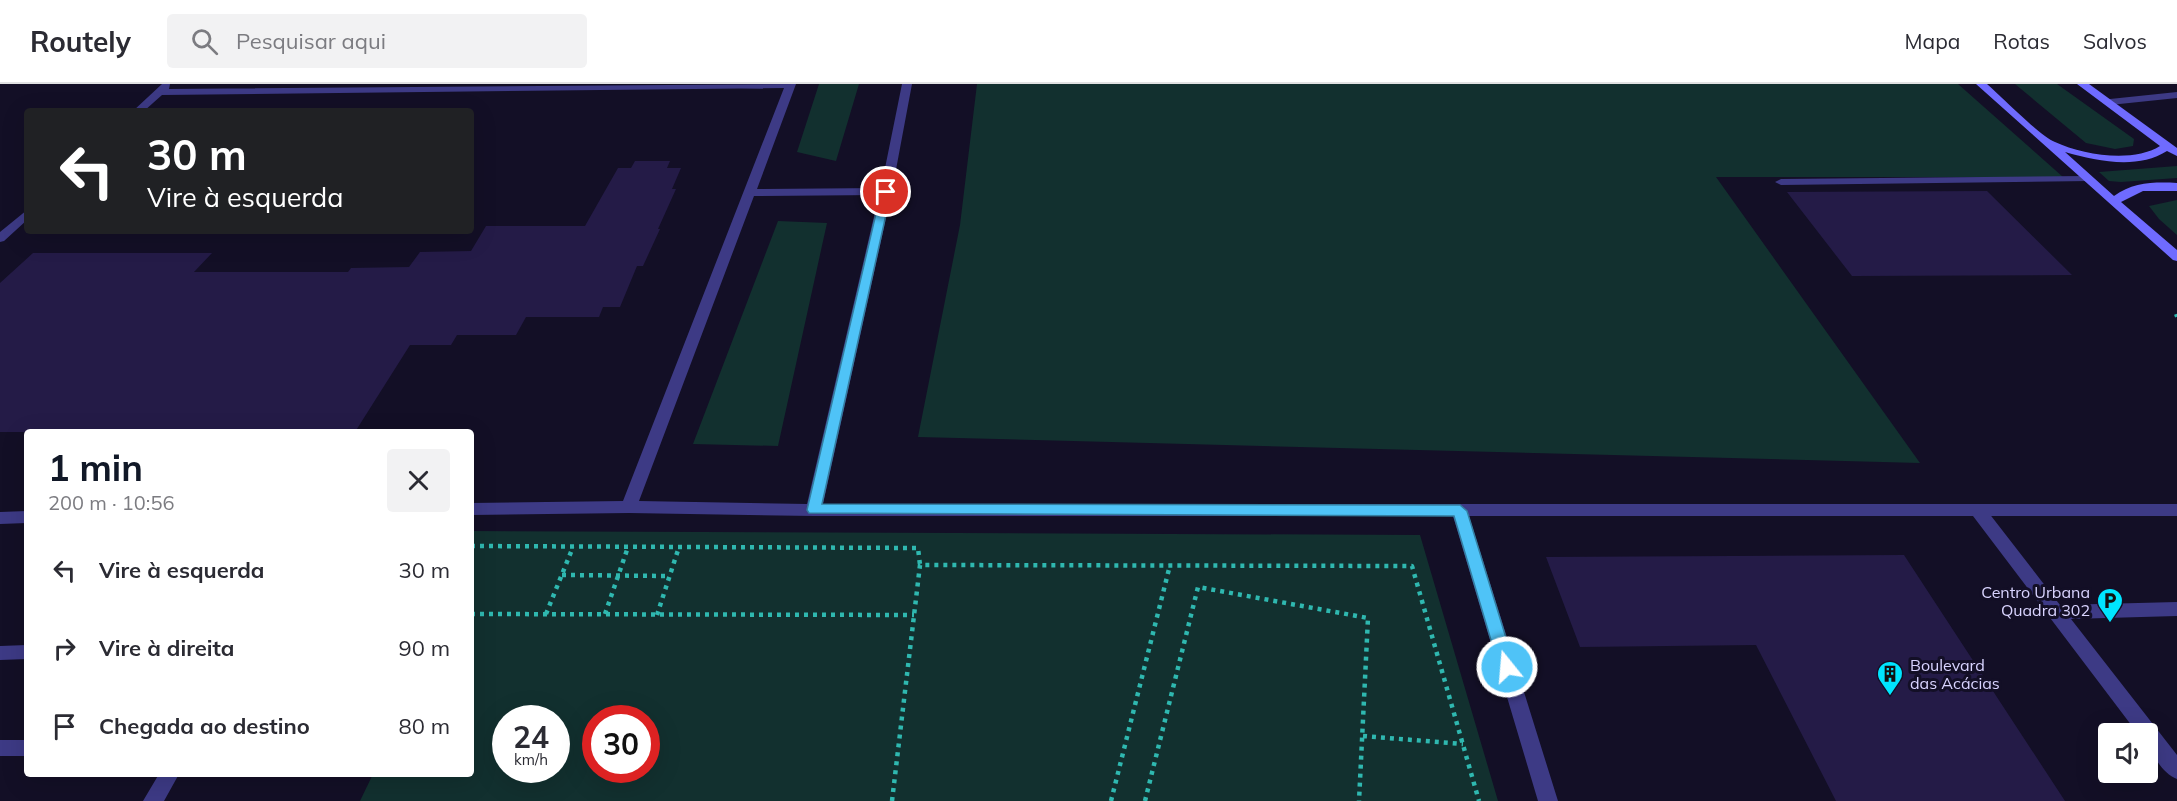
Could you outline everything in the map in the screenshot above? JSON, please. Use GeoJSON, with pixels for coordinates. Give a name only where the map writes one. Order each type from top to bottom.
{"type":"FeatureCollection","features":[{"type":"Feature","properties":{"kind":"street"},"geometry":{"type":"LineString","coordinates":[[141,108],[168,84]]}},
{"type":"Feature","properties":{"kind":"street"},"geometry":{"type":"LineString","coordinates":[[814,510],[908,84]]}},
{"type":"Feature","properties":{"kind":"street"},"geometry":{"type":"LineString","coordinates":[[1981,84],[2177,257]]}},
{"type":"Feature","properties":{"kind":"street"},"geometry":{"type":"LineString","coordinates":[[2082,84],[2110,102],[2172,149]]}},
{"type":"Feature","properties":{"kind":"street"},"geometry":{"type":"LineString","coordinates":[[159,92],[791,85],[629,507]]}},
{"type":"Feature","properties":{"kind":"street"},"geometry":{"type":"LineString","coordinates":[[2110,102],[2177,95]]}},
{"type":"Feature","properties":{"kind":"street"},"geometry":{"type":"LineString","coordinates":[[2047,143],[2090,155],[2132,158],[2172,149]]}},
{"type":"Feature","properties":{"kind":"street"},"geometry":{"type":"LineString","coordinates":[[1781,182],[2086,179]]}},
{"type":"Feature","properties":{"kind":"street"},"geometry":{"type":"LineString","coordinates":[[2114,202],[2132,189],[2177,187]]}},
{"type":"Feature","properties":{"kind":"street"},"geometry":{"type":"LineString","coordinates":[[750,193],[886,192]]}},
{"type":"Feature","properties":{"kind":"street"},"geometry":{"type":"LineString","coordinates":[[0,238],[24,217]]}},
{"type":"Feature","properties":{"kind":"street"},"geometry":{"type":"LineString","coordinates":[[474,509],[629,507],[814,510],[1979,512],[2177,510]]}},
{"type":"Feature","properties":{"kind":"street"},"geometry":{"type":"LineString","coordinates":[[1460,511],[1548,801]]}},
{"type":"Feature","properties":{"kind":"street"},"geometry":{"type":"LineString","coordinates":[[1979,512],[2177,770]]}},
{"type":"Feature","properties":{"kind":"street"},"geometry":{"type":"LineString","coordinates":[[0,518],[24,517]]}},
{"type":"Feature","properties":{"kind":"street"},"geometry":{"type":"LineString","coordinates":[[2057,612],[2177,609]]}},
{"type":"Feature","properties":{"kind":"street"},"geometry":{"type":"LineString","coordinates":[[0,653],[24,652]]}},
{"type":"Feature","properties":{"kind":"street"},"geometry":{"type":"LineString","coordinates":[[0,748],[24,748]]}},
{"type":"Feature","properties":{"kind":"street"},"geometry":{"type":"LineString","coordinates":[[153,801],[168,777]]}},
{"type":"Feature","properties":{"kind":"path"},"geometry":{"type":"LineString","coordinates":[[474,546],[918,548],[920,565],[892,801]]}},
{"type":"Feature","properties":{"kind":"path"},"geometry":{"type":"LineString","coordinates":[[546,614],[573,547]]}},
{"type":"Feature","properties":{"kind":"path"},"geometry":{"type":"LineString","coordinates":[[605,615],[628,547]]}},
{"type":"Feature","properties":{"kind":"path"},"geometry":{"type":"LineString","coordinates":[[657,615],[679,547]]}},
{"type":"Feature","properties":{"kind":"path"},"geometry":{"type":"LineString","coordinates":[[920,565],[1412,566],[1479,801]]}},
{"type":"Feature","properties":{"kind":"path"},"geometry":{"type":"LineString","coordinates":[[1111,801],[1170,565]]}},
{"type":"Feature","properties":{"kind":"path"},"geometry":{"type":"LineString","coordinates":[[562,575],[669,576]]}},
{"type":"Feature","properties":{"kind":"path"},"geometry":{"type":"LineString","coordinates":[[1145,801],[1198,587],[1368,618],[1359,801]]}},
{"type":"Feature","properties":{"kind":"path"},"geometry":{"type":"LineString","coordinates":[[474,614],[914,615]]}},
{"type":"Feature","properties":{"kind":"path"},"geometry":{"type":"LineString","coordinates":[[1362,736],[1463,744]]}},
{"type":"Feature","properties":{"kind":"green space"},"geometry":{"type":"Polygon","coordinates":[[[819,84],[859,84],[836,161],[797,152],[819,84]]]}},
{"type":"Feature","properties":{"kind":"green space"},"geometry":{"type":"Polygon","coordinates":[[[977,84],[1958,84],[2063,177],[1716,177],[1920,463],[918,437],[960,225],[977,84]]]}},
{"type":"Feature","properties":{"kind":"green space"},"geometry":{"type":"Polygon","coordinates":[[[2015,84],[2057,84],[2134,139],[2133,146],[2115,149],[2086,143],[2015,84]]]}},
{"type":"Feature","properties":{"kind":"green space"},"geometry":{"type":"Polygon","coordinates":[[[2177,166],[2177,178],[2121,182],[2109,181],[2099,172],[2177,166]]]}},
{"type":"Feature","properties":{"kind":"green space"},"geometry":{"type":"Polygon","coordinates":[[[2177,200],[2177,235],[2159,219],[2149,206],[2177,200]]]}},
{"type":"Feature","properties":{"kind":"green space"},"geometry":{"type":"Polygon","coordinates":[[[778,221],[827,223],[778,446],[693,444],[778,221]]]}},
{"type":"Feature","properties":{"kind":"green space"},"geometry":{"type":"Polygon","coordinates":[[[474,531],[1420,535],[1498,801],[360,801],[372,777],[474,777],[474,531]]]}},
{"type":"Feature","properties":{"kind":"building"},"geometry":{"type":"Polygon","coordinates":[[[635,161],[670,161],[667,168],[681,168],[672,189],[676,189],[658,229],[660,229],[643,266],[637,266],[620,307],[603,307],[599,317],[526,317],[516,335],[457,335],[451,345],[410,345],[357,429],[24,429],[24,432],[0,432],[0,283],[33,253],[212,253],[194,272],[348,272],[351,268],[409,267],[420,252],[471,251],[486,226],[585,226],[618,168],[631,168],[635,161]]]}},
{"type":"Feature","properties":{"kind":"building"},"geometry":{"type":"Polygon","coordinates":[[[1987,191],[2072,275],[1852,276],[1787,192],[1987,191]]]}},
{"type":"Feature","properties":{"kind":"building","name":"Boulevard das Acácias"},"geometry":{"type":"Polygon","coordinates":[[[1904,555],[2065,801],[1836,801],[1756,645],[1580,647],[1546,557],[1904,555]]]}},
{"type":"Feature","properties":{"kind":"place","name":"Centro Urbana Quadra 302"},"geometry":{"type":"Point","coordinates":[2110,624]}},
{"type":"Feature","properties":{"kind":"place","name":"Boulevard das Acácias"},"geometry":{"type":"Point","coordinates":[1890,697]}},
{"type":"Feature","properties":{"kind":"route"},"geometry":{"type":"LineString","coordinates":[[886,192],[814,510],[1460,511],[1507,667]]}}]}
